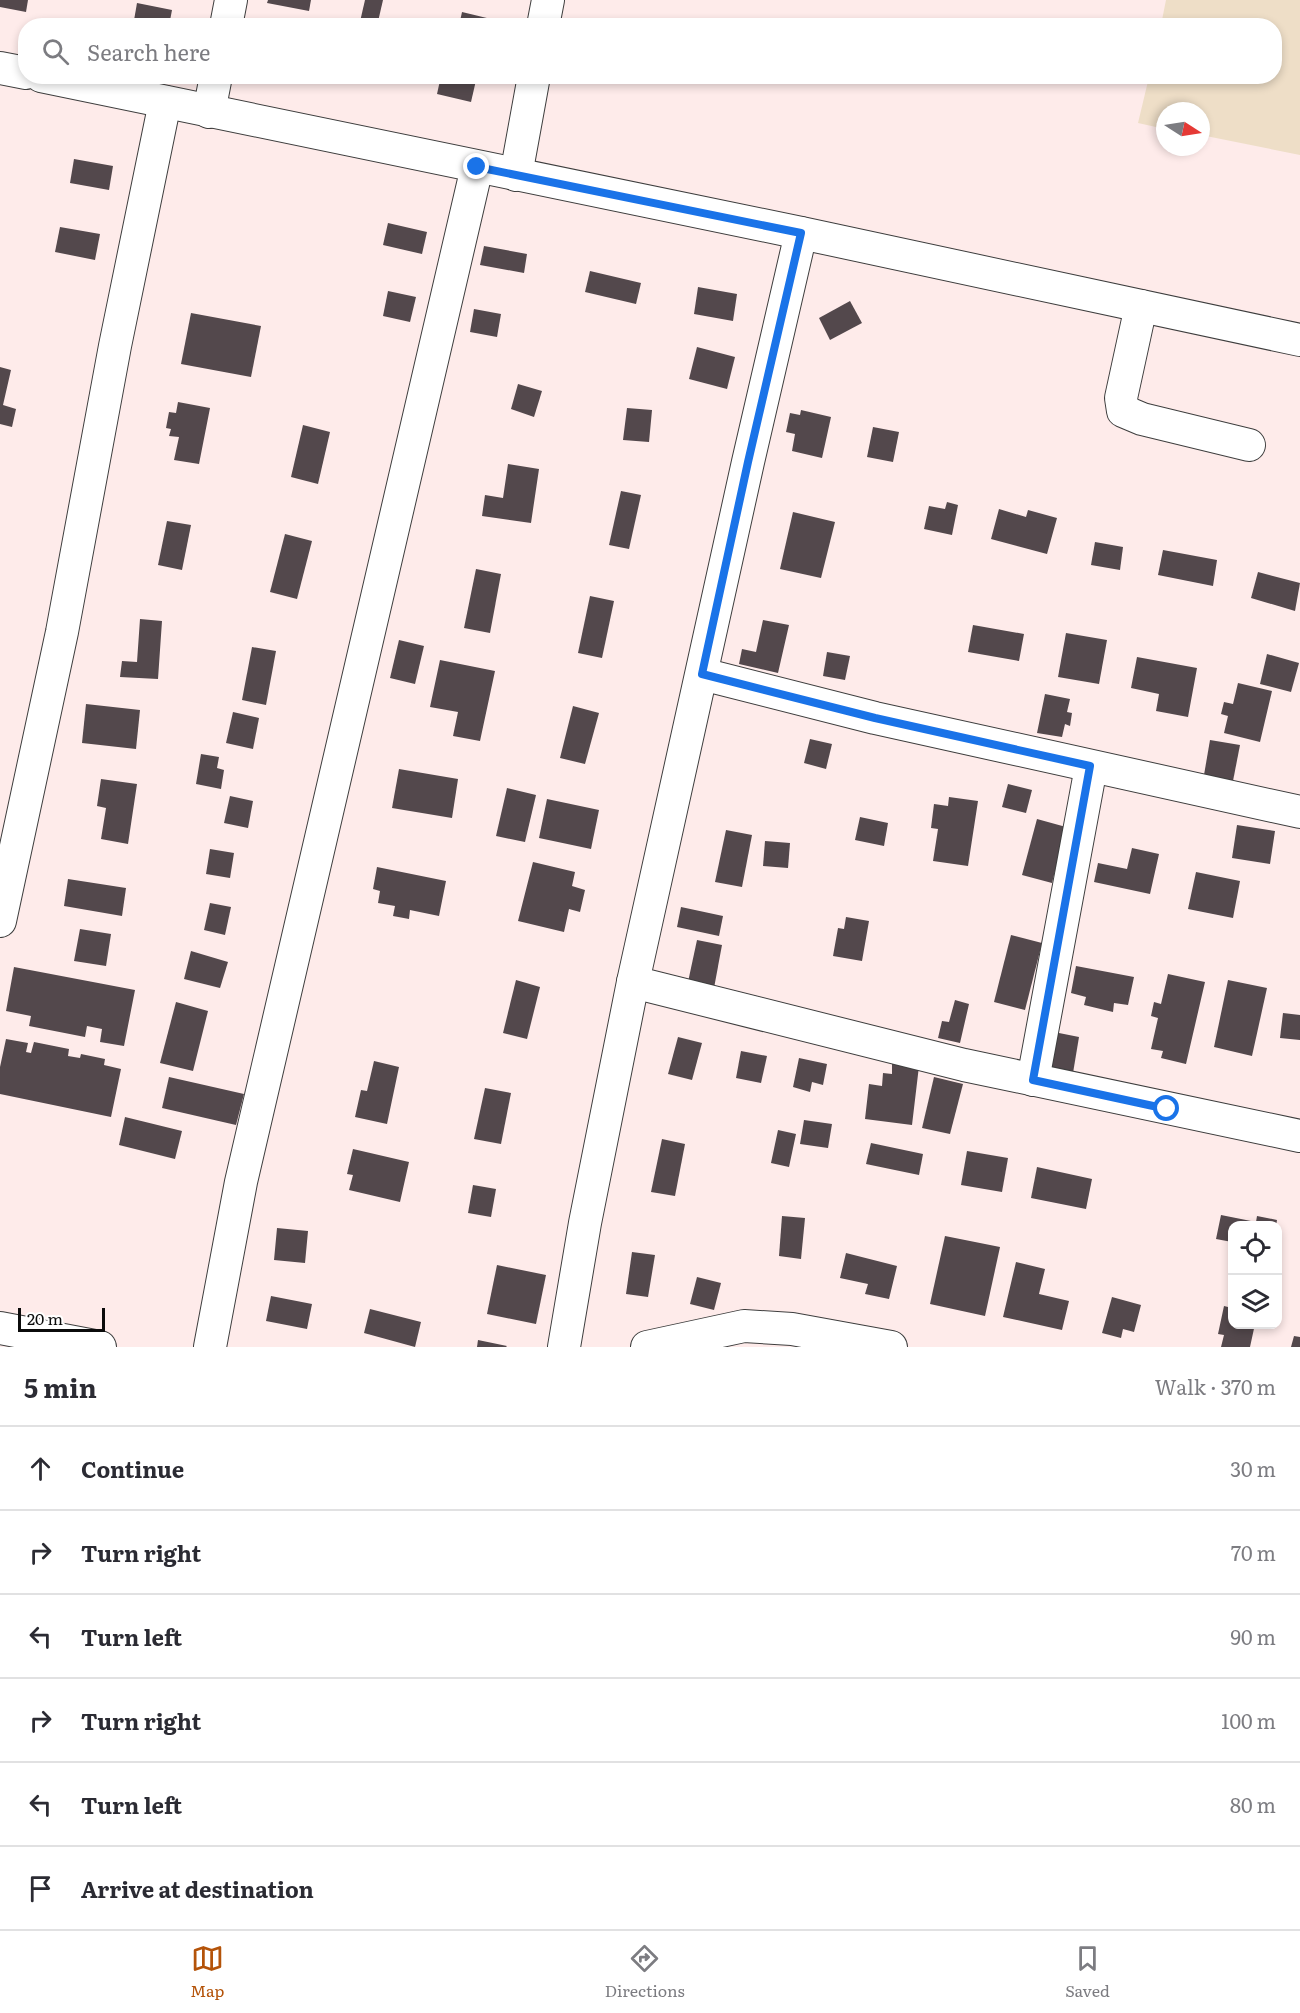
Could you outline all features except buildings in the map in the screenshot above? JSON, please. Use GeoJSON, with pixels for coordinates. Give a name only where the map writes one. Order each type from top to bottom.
{"type":"FeatureCollection","features":[{"type":"Feature","properties":{"kind":"street"},"geometry":{"type":"LineString","coordinates":[[228,18],[231,0]]}},
{"type":"Feature","properties":{"kind":"street"},"geometry":{"type":"LineString","coordinates":[[545,18],[548,0]]}},
{"type":"Feature","properties":{"kind":"street"},"geometry":{"type":"LineString","coordinates":[[0,68],[18,71]]}},
{"type":"Feature","properties":{"kind":"street"},"geometry":{"type":"LineString","coordinates":[[79,84],[801,233],[1300,340]]}},
{"type":"Feature","properties":{"kind":"street"},"geometry":{"type":"LineString","coordinates":[[209,112],[214,84]]}},
{"type":"Feature","properties":{"kind":"street"},"geometry":{"type":"LineString","coordinates":[[516,175],[533,84]]}},
{"type":"Feature","properties":{"kind":"street"},"geometry":{"type":"LineString","coordinates":[[0,921],[62,632],[128,279],[165,102]]}},
{"type":"Feature","properties":{"kind":"street"},"geometry":{"type":"LineString","coordinates":[[210,1347],[241,1182],[477,167]]}},
{"type":"Feature","properties":{"kind":"street"},"geometry":{"type":"LineString","coordinates":[[564,1347],[585,1223],[633,982],[750,451],[801,233]]}},
{"type":"Feature","properties":{"kind":"street"},"geometry":{"type":"LineString","coordinates":[[1141,306],[1121,398],[1123,411],[1142,419],[1249,444]]}},
{"type":"Feature","properties":{"kind":"street"},"geometry":{"type":"LineString","coordinates":[[702,674],[875,718],[1300,812]]}},
{"type":"Feature","properties":{"kind":"street"},"geometry":{"type":"LineString","coordinates":[[1033,1080],[1090,766]]}},
{"type":"Feature","properties":{"kind":"street"},"geometry":{"type":"LineString","coordinates":[[633,982],[964,1065],[1300,1136]]}},
{"type":"Feature","properties":{"kind":"street"},"geometry":{"type":"LineString","coordinates":[[647,1347],[744,1326],[792,1329],[891,1347]]}},
{"type":"Feature","properties":{"kind":"street"},"geometry":{"type":"LineString","coordinates":[[0,1328],[100,1347]]}},
{"type":"Feature","properties":{"kind":"shaded area"},"geometry":{"type":"Polygon","coordinates":[[[1166,0],[1300,0],[1300,155],[1210,137],[1210,102],[1156,102],[1156,127],[1138,123],[1147,84],[1282,84],[1282,18],[1162,18],[1166,0]]]}},
{"type":"Feature","properties":{"kind":"route"},"geometry":{"type":"LineString","coordinates":[[477,167],[801,233],[702,674],[875,718],[1090,766],[1033,1080],[1167,1109]]}}]}
